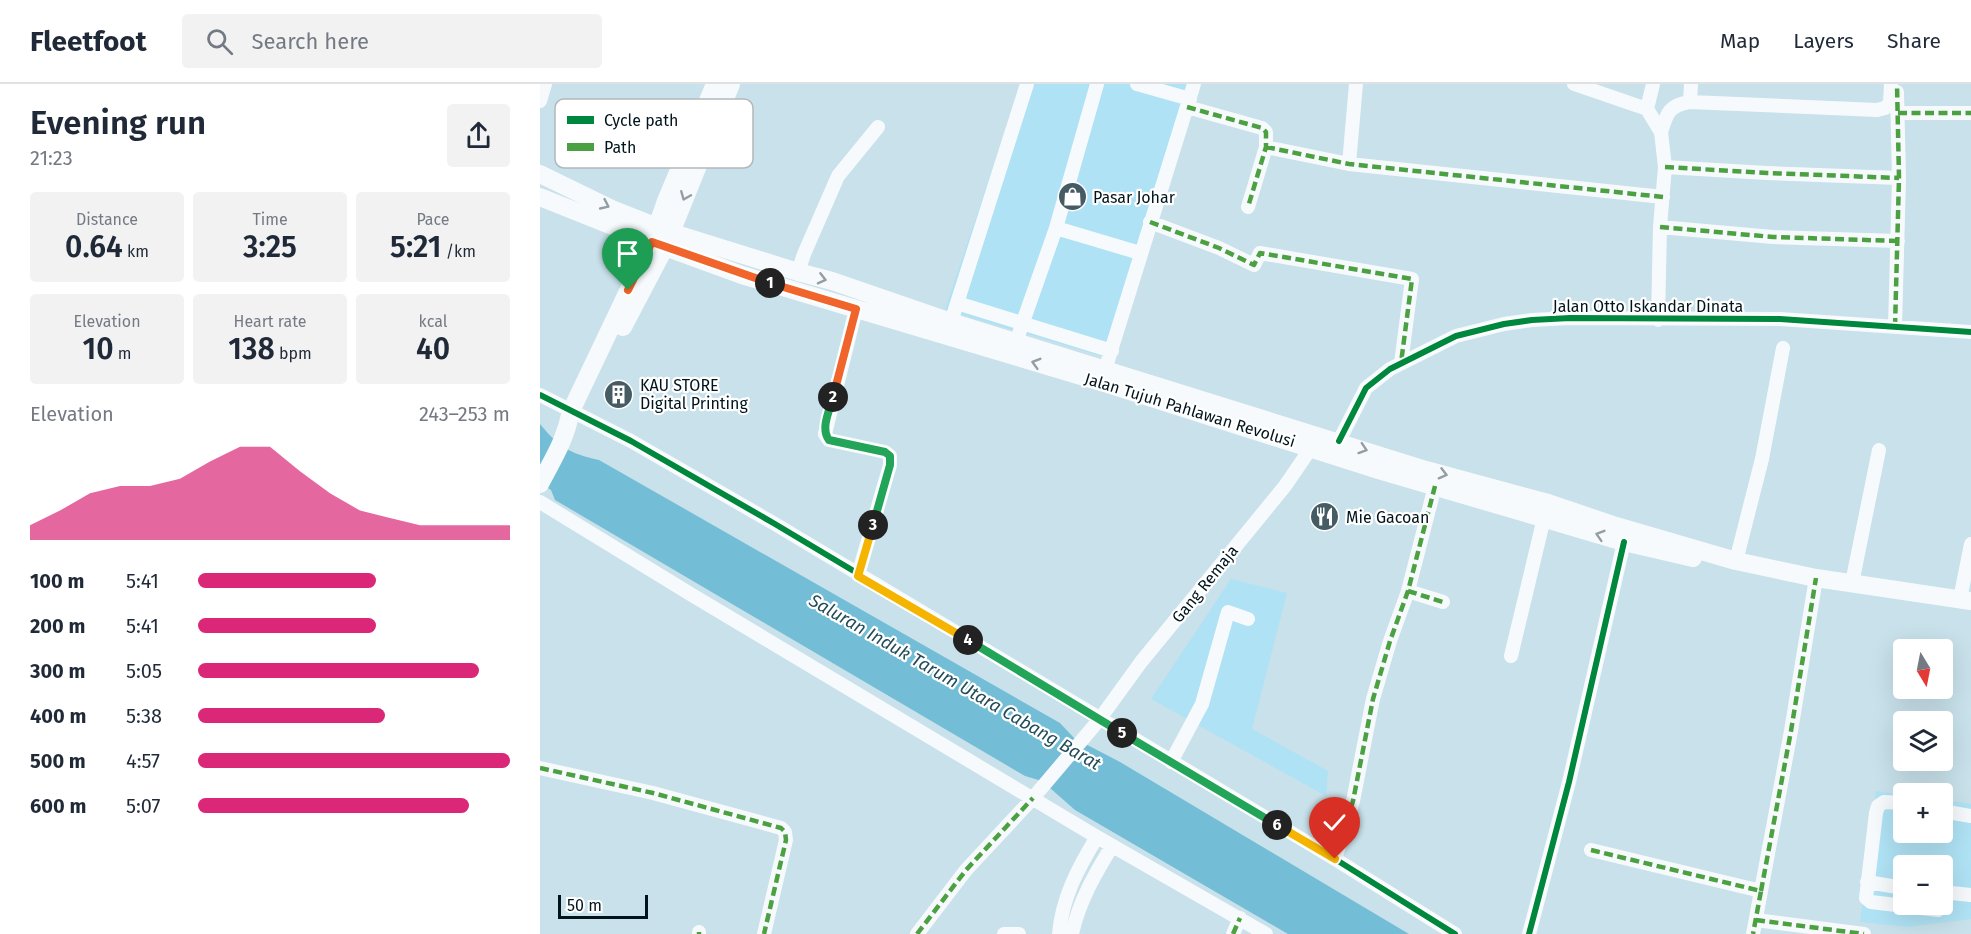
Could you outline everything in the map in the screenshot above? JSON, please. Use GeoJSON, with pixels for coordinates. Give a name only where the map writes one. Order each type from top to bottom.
{"type":"FeatureCollection","features":[{"type":"Feature","properties":{"kind":"main road"},"geometry":{"type":"LineString","coordinates":[[709,99],[715,84]]}},
{"type":"Feature","properties":{"kind":"main road"},"geometry":{"type":"LineString","coordinates":[[724,99],[731,84]]}},
{"type":"Feature","properties":{"kind":"main road"},"geometry":{"type":"LineString","coordinates":[[661,237],[666,201],[680,168]]}},
{"type":"Feature","properties":{"kind":"main road"},"geometry":{"type":"LineString","coordinates":[[540,483],[615,341],[693,168]]}},
{"type":"Feature","properties":{"kind":"main road"},"geometry":{"type":"LineString","coordinates":[[540,174],[612,209],[661,237]]}},
{"type":"Feature","properties":{"kind":"main road"},"geometry":{"type":"LineString","coordinates":[[540,197],[661,237]]}},
{"type":"Feature","properties":{"kind":"main road","name":"Jalan Tujuh Pahlawan Revolusi"},"geometry":{"type":"LineString","coordinates":[[661,237],[832,281],[951,322],[1339,441],[1426,470],[1548,503],[1727,558],[1816,578],[1966,600]]}},
{"type":"Feature","properties":{"kind":"main road","name":"Jalan Tujuh Pahlawan Revolusi"},"geometry":{"type":"LineString","coordinates":[[661,237],[742,275],[1118,387],[1435,486],[1624,542],[1688,558],[1727,558]]}},
{"type":"Feature","properties":{"kind":"street"},"geometry":{"type":"LineString","coordinates":[[540,101],[545,84]]}},
{"type":"Feature","properties":{"kind":"street"},"geometry":{"type":"LineString","coordinates":[[951,322],[1027,84]]}},
{"type":"Feature","properties":{"kind":"street"},"geometry":{"type":"LineString","coordinates":[[1016,342],[1056,228],[1097,84]]}},
{"type":"Feature","properties":{"kind":"street"},"geometry":{"type":"LineString","coordinates":[[1137,84],[1262,128],[1267,137],[1266,147],[1248,207]]}},
{"type":"Feature","properties":{"kind":"street"},"geometry":{"type":"LineString","coordinates":[[1105,370],[1194,84]]}},
{"type":"Feature","properties":{"kind":"street"},"geometry":{"type":"LineString","coordinates":[[1349,164],[1356,84]]}},
{"type":"Feature","properties":{"kind":"street"},"geometry":{"type":"LineString","coordinates":[[1574,84],[1647,109],[1661,132],[1665,167],[1660,227],[1658,320]]}},
{"type":"Feature","properties":{"kind":"street"},"geometry":{"type":"LineString","coordinates":[[1647,109],[1653,84]]}},
{"type":"Feature","properties":{"kind":"street"},"geometry":{"type":"LineString","coordinates":[[1690,102],[1691,84]]}},
{"type":"Feature","properties":{"kind":"street"},"geometry":{"type":"LineString","coordinates":[[1661,132],[1671,108],[1679,104],[1690,102],[1877,110],[1885,108],[1890,103],[1891,84]]}},
{"type":"Feature","properties":{"kind":"street"},"geometry":{"type":"LineString","coordinates":[[1895,327],[1899,178],[1897,84]]}},
{"type":"Feature","properties":{"kind":"street"},"geometry":{"type":"LineString","coordinates":[[1898,113],[1971,112]]}},
{"type":"Feature","properties":{"kind":"street"},"geometry":{"type":"LineString","coordinates":[[798,272],[838,176],[878,127]]}},
{"type":"Feature","properties":{"kind":"street"},"geometry":{"type":"LineString","coordinates":[[1266,147],[1349,164],[1663,197]]}},
{"type":"Feature","properties":{"kind":"street"},"geometry":{"type":"LineString","coordinates":[[1665,167],[1899,178]]}},
{"type":"Feature","properties":{"kind":"street"},"geometry":{"type":"LineString","coordinates":[[1150,222],[1219,248],[1254,265],[1260,253],[1412,279],[1401,363]]}},
{"type":"Feature","properties":{"kind":"street"},"geometry":{"type":"LineString","coordinates":[[1660,227],[1773,237],[1898,241]]}},
{"type":"Feature","properties":{"kind":"street"},"geometry":{"type":"LineString","coordinates":[[1056,228],[1140,253]]}},
{"type":"Feature","properties":{"kind":"street"},"geometry":{"type":"LineString","coordinates":[[957,303],[1112,351]]}},
{"type":"Feature","properties":{"kind":"street"},"geometry":{"type":"LineString","coordinates":[[856,309],[825,434],[829,440],[885,452],[890,456],[890,465],[858,576]]}},
{"type":"Feature","properties":{"kind":"street","name":"Jalan Otto Iskandar Dinata"},"geometry":{"type":"LineString","coordinates":[[1339,441],[1366,388],[1390,369],[1456,336],[1504,324],[1570,318],[1780,319],[1971,332]]}},
{"type":"Feature","properties":{"kind":"street"},"geometry":{"type":"LineString","coordinates":[[1727,558],[1762,459],[1783,348]]}},
{"type":"Feature","properties":{"kind":"street"},"geometry":{"type":"LineString","coordinates":[[540,395],[631,441],[1335,859],[1455,934]]}},
{"type":"Feature","properties":{"kind":"street","name":"Gang Remaja"},"geometry":{"type":"LineString","coordinates":[[917,934],[966,870],[1033,798],[1099,720],[1141,662],[1285,486],[1311,448]]}},
{"type":"Feature","properties":{"kind":"street"},"geometry":{"type":"LineString","coordinates":[[1852,583],[1879,450]]}},
{"type":"Feature","properties":{"kind":"street"},"geometry":{"type":"LineString","coordinates":[[1335,859],[1353,801],[1380,674],[1408,591],[1435,486]]}},
{"type":"Feature","properties":{"kind":"street"},"geometry":{"type":"LineString","coordinates":[[540,502],[701,601],[1112,846],[1266,934]]}},
{"type":"Feature","properties":{"kind":"street"},"geometry":{"type":"LineString","coordinates":[[1511,656],[1544,518]]}},
{"type":"Feature","properties":{"kind":"street"},"geometry":{"type":"LineString","coordinates":[[1529,934],[1569,782],[1624,542]]}},
{"type":"Feature","properties":{"kind":"street"},"geometry":{"type":"LineString","coordinates":[[1966,600],[1971,544]]}},
{"type":"Feature","properties":{"kind":"street"},"geometry":{"type":"LineString","coordinates":[[1754,934],[1816,578]]}},
{"type":"Feature","properties":{"kind":"street"},"geometry":{"type":"LineString","coordinates":[[1408,591],[1443,602]]}},
{"type":"Feature","properties":{"kind":"street"},"geometry":{"type":"LineString","coordinates":[[1171,762],[1202,704],[1228,612],[1248,618]]}},
{"type":"Feature","properties":{"kind":"street"},"geometry":{"type":"LineString","coordinates":[[540,768],[653,793],[781,828],[785,832],[786,840],[764,934]]}},
{"type":"Feature","properties":{"kind":"street"},"geometry":{"type":"LineString","coordinates":[[1893,802],[1884,802],[1878,806],[1866,894],[1866,898],[1871,902],[1893,904]]}},
{"type":"Feature","properties":{"kind":"street"},"geometry":{"type":"LineString","coordinates":[[1953,813],[1971,816]]}},
{"type":"Feature","properties":{"kind":"street"},"geometry":{"type":"LineString","coordinates":[[1059,934],[1065,902],[1079,865],[1097,837]]}},
{"type":"Feature","properties":{"kind":"street"},"geometry":{"type":"LineString","coordinates":[[1072,934],[1079,907],[1112,846]]}},
{"type":"Feature","properties":{"kind":"street"},"geometry":{"type":"LineString","coordinates":[[1591,850],[1761,891]]}},
{"type":"Feature","properties":{"kind":"street"},"geometry":{"type":"LineString","coordinates":[[1079,865],[1095,874]]}},
{"type":"Feature","properties":{"kind":"street"},"geometry":{"type":"LineString","coordinates":[[1868,882],[1893,886]]}},
{"type":"Feature","properties":{"kind":"street"},"geometry":{"type":"LineString","coordinates":[[1953,893],[1971,895]]}},
{"type":"Feature","properties":{"kind":"street"},"geometry":{"type":"LineString","coordinates":[[1065,902],[1079,907]]}},
{"type":"Feature","properties":{"kind":"street"},"geometry":{"type":"LineString","coordinates":[[1233,934],[1240,918]]}},
{"type":"Feature","properties":{"kind":"street"},"geometry":{"type":"LineString","coordinates":[[1756,920],[1864,934]]}},
{"type":"Feature","properties":{"kind":"street"},"geometry":{"type":"LineString","coordinates":[[1004,934],[1019,934]]}},
{"type":"Feature","properties":{"kind":"shaded area","name":"Pasar Johar"},"geometry":{"type":"Polygon","coordinates":[[[1021,84],[1197,84],[1112,359],[945,310],[1021,84]]]}},
{"type":"Feature","properties":{"kind":"shaded area"},"geometry":{"type":"Polygon","coordinates":[[[1231,579],[1287,593],[1252,729],[1328,771],[1326,796],[1151,699],[1231,579]]]}},
{"type":"Feature","properties":{"kind":"shaded area"},"geometry":{"type":"Polygon","coordinates":[[[1876,791],[1893,794],[1893,843],[1953,843],[1953,801],[1971,804],[1971,919],[1908,927],[1860,922],[1876,791]]]}},
{"type":"Feature","properties":{"kind":"water","name":"Saluran Induk Tarum Utara Cabang Barat"},"geometry":{"type":"Polygon","coordinates":[[[540,424],[553,439],[566,448],[599,460],[1060,723],[1074,738],[1120,762],[1409,934],[1288,934],[1075,810],[1042,781],[1025,776],[555,500],[551,490],[540,483],[540,424]]]}},
{"type":"Feature","properties":{"kind":"marked path"},"geometry":{"type":"LineString","coordinates":[[1895,327],[1899,178],[1897,84]]}},
{"type":"Feature","properties":{"kind":"marked path"},"geometry":{"type":"LineString","coordinates":[[1187,107],[1262,128],[1266,132],[1266,147],[1248,207]]}},
{"type":"Feature","properties":{"kind":"marked path"},"geometry":{"type":"LineString","coordinates":[[1898,113],[1971,113]]}},
{"type":"Feature","properties":{"kind":"marked path"},"geometry":{"type":"LineString","coordinates":[[1266,147],[1349,164],[1663,197]]}},
{"type":"Feature","properties":{"kind":"marked path"},"geometry":{"type":"LineString","coordinates":[[1665,167],[1899,178]]}},
{"type":"Feature","properties":{"kind":"marked path"},"geometry":{"type":"LineString","coordinates":[[1150,222],[1219,248],[1254,265],[1260,253],[1412,279],[1401,363]]}},
{"type":"Feature","properties":{"kind":"marked path"},"geometry":{"type":"LineString","coordinates":[[1660,227],[1773,237],[1898,241]]}},
{"type":"Feature","properties":{"kind":"marked path"},"geometry":{"type":"LineString","coordinates":[[856,309],[825,434],[829,440],[885,452],[890,456],[890,465],[858,575]]}},
{"type":"Feature","properties":{"kind":"marked path"},"geometry":{"type":"LineString","coordinates":[[1335,859],[1353,801],[1373,699],[1408,591],[1435,486]]}},
{"type":"Feature","properties":{"kind":"marked path"},"geometry":{"type":"LineString","coordinates":[[1761,891],[1791,731],[1816,578]]}},
{"type":"Feature","properties":{"kind":"marked path"},"geometry":{"type":"LineString","coordinates":[[1408,591],[1443,602]]}},
{"type":"Feature","properties":{"kind":"marked path"},"geometry":{"type":"LineString","coordinates":[[540,768],[653,793],[781,828],[785,832],[786,840],[764,934]]}},
{"type":"Feature","properties":{"kind":"marked path"},"geometry":{"type":"LineString","coordinates":[[917,934],[966,870],[1033,798]]}},
{"type":"Feature","properties":{"kind":"marked path"},"geometry":{"type":"LineString","coordinates":[[1591,850],[1761,891],[1753,934]]}},
{"type":"Feature","properties":{"kind":"marked path"},"geometry":{"type":"LineString","coordinates":[[1233,934],[1240,918]]}},
{"type":"Feature","properties":{"kind":"marked path"},"geometry":{"type":"LineString","coordinates":[[1756,920],[1864,934]]}},
{"type":"Feature","properties":{"kind":"cycle path"},"geometry":{"type":"LineString","coordinates":[[1339,441],[1366,388],[1390,369],[1456,336],[1504,324],[1570,318],[1780,319],[1971,332]]}},
{"type":"Feature","properties":{"kind":"cycle path"},"geometry":{"type":"LineString","coordinates":[[540,395],[631,441],[775,524],[1335,859],[1455,934]]}},
{"type":"Feature","properties":{"kind":"cycle path"},"geometry":{"type":"LineString","coordinates":[[1529,934],[1569,782],[1624,542]]}},
{"type":"Feature","properties":{"kind":"place","name":"Pasar Johar"},"geometry":{"type":"Point","coordinates":[1072,197]}},
{"type":"Feature","properties":{"kind":"place","name":"KAU STORE Digital Printing"},"geometry":{"type":"Point","coordinates":[619,394]}},
{"type":"Feature","properties":{"kind":"place","name":"Mie Gacoan"},"geometry":{"type":"Point","coordinates":[1325,517]}},
{"type":"Feature","properties":{"kind":"route"},"geometry":{"type":"LineString","coordinates":[[628,290],[652,242],[742,275],[856,309],[825,434],[829,440],[885,452],[890,456],[890,465],[858,576],[1335,859]]}}]}
